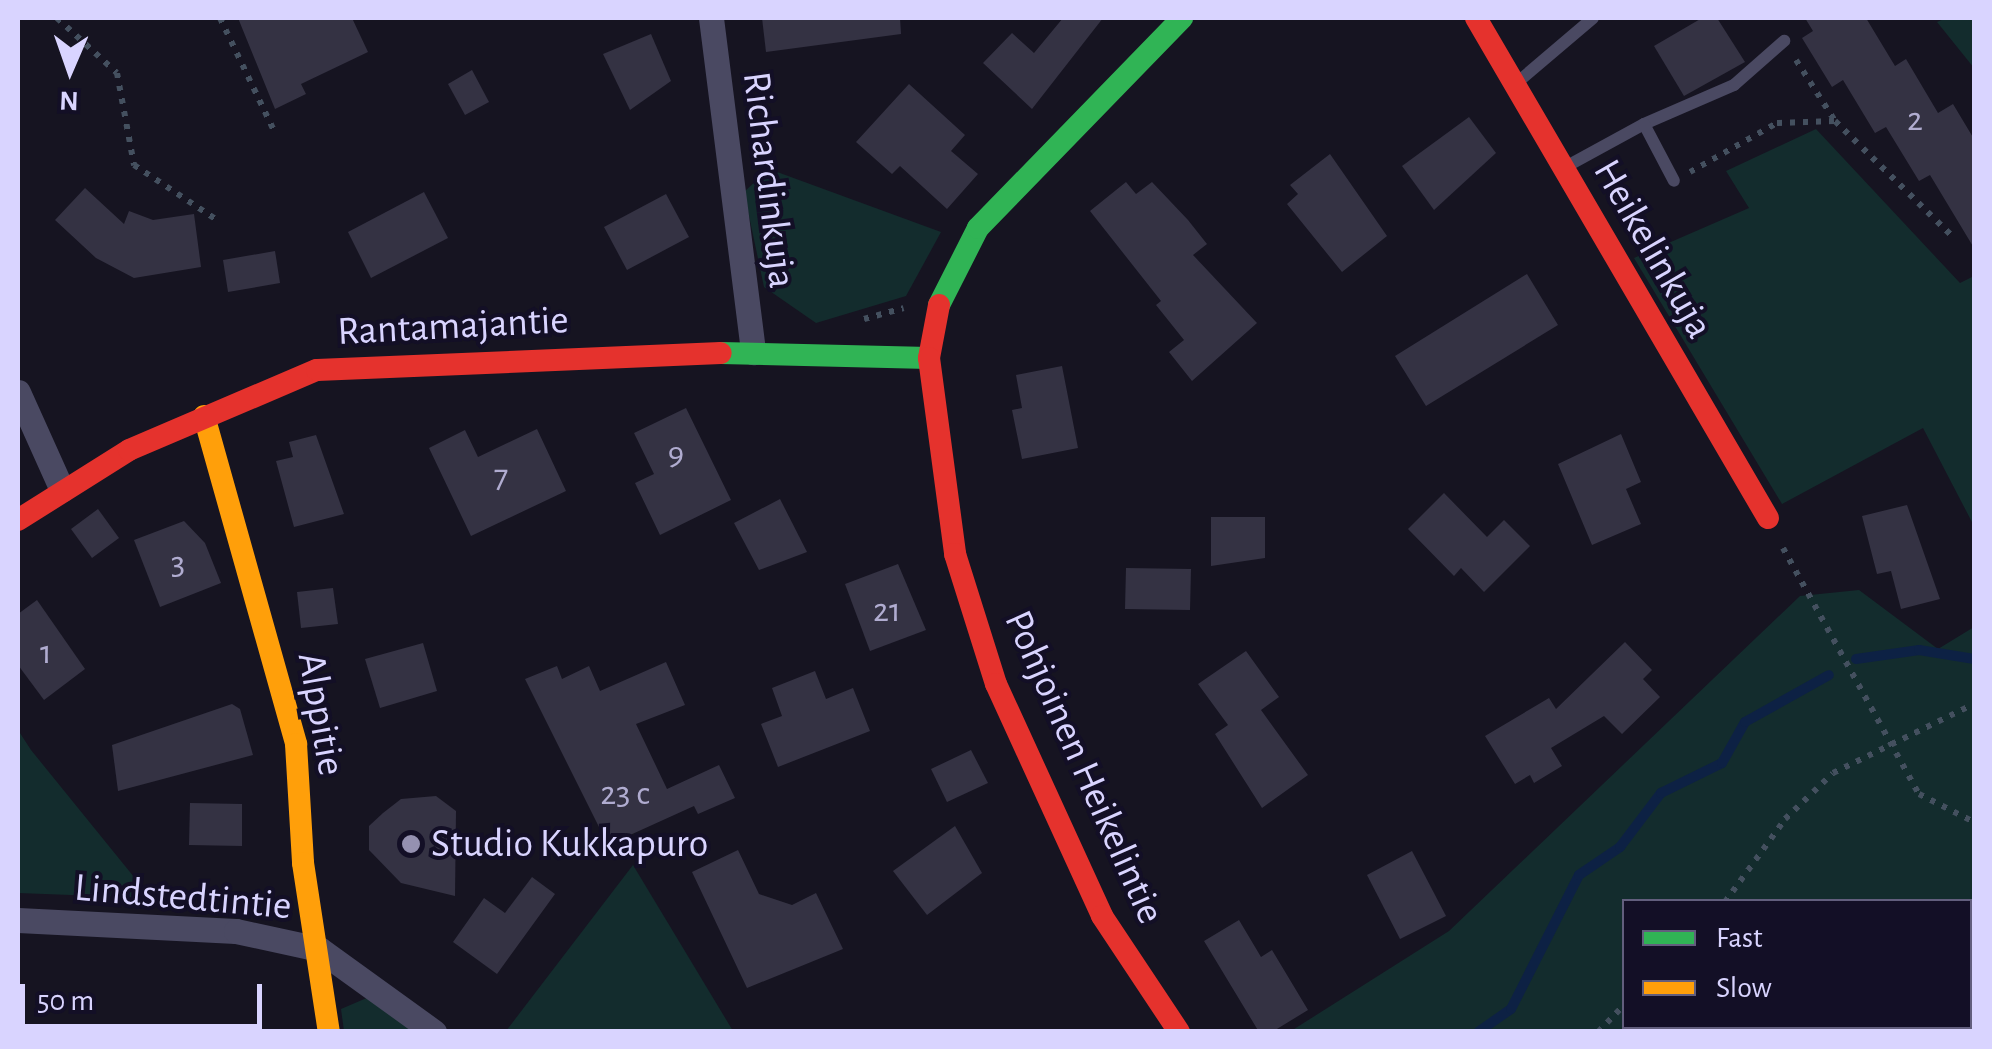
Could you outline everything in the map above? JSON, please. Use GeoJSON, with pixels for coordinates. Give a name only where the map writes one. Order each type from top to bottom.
{"type":"FeatureCollection","features":[{"type":"Feature","properties":{"kind":"street","name":"Richardinkuja"},"geometry":{"type":"LineString","coordinates":[[711,18],[753,352]]}},
{"type":"Feature","properties":{"kind":"street","name":"Pohjoinen Heikelintie"},"geometry":{"type":"LineString","coordinates":[[1180,1032],[1102,916],[996,684],[954,554],[929,358],[942,290],[978,228],[1182,18]]}},
{"type":"Feature","properties":{"kind":"street","name":"Heikelinkuja"},"geometry":{"type":"LineString","coordinates":[[1476,18],[1768,518]]}},
{"type":"Feature","properties":{"kind":"street","name":"Rantamajantie"},"geometry":{"type":"LineString","coordinates":[[18,520],[62,490],[204,416],[332,368],[753,352],[929,358]]}},
{"type":"Feature","properties":{"kind":"street"},"geometry":{"type":"LineString","coordinates":[[18,392],[62,490]]}},
{"type":"Feature","properties":{"kind":"street","name":"Alppitie"},"geometry":{"type":"LineString","coordinates":[[204,416],[296,744],[302,862],[319,949],[328,1032]]}},
{"type":"Feature","properties":{"kind":"street","name":"Lindstedtintie"},"geometry":{"type":"LineString","coordinates":[[18,920],[236,931],[319,949],[434,1032]]}},
{"type":"Feature","properties":{"kind":"lane"},"geometry":{"type":"LineString","coordinates":[[1514,85],[1593,18]]}},
{"type":"Feature","properties":{"kind":"lane"},"geometry":{"type":"LineString","coordinates":[[1562,168],[1644,124],[1734,85],[1784,41]]}},
{"type":"Feature","properties":{"kind":"lane"},"geometry":{"type":"LineString","coordinates":[[1644,124],[1674,181]]}},
{"type":"Feature","properties":{"kind":"path"},"geometry":{"type":"LineString","coordinates":[[56,18],[117,72],[134,166],[218,220]]}},
{"type":"Feature","properties":{"kind":"path"},"geometry":{"type":"LineString","coordinates":[[220,18],[275,133]]}},
{"type":"Feature","properties":{"kind":"path"},"geometry":{"type":"LineString","coordinates":[[1784,41],[1835,121],[1955,239]]}},
{"type":"Feature","properties":{"kind":"path"},"geometry":{"type":"LineString","coordinates":[[1674,181],[1777,123],[1835,121]]}},
{"type":"Feature","properties":{"kind":"path"},"geometry":{"type":"LineString","coordinates":[[1768,518],[1886,742],[1919,794],[1974,822]]}},
{"type":"Feature","properties":{"kind":"path"},"geometry":{"type":"LineString","coordinates":[[1727,899],[1786,819],[1833,773],[1886,742],[1974,704]]}},
{"type":"Feature","properties":{"kind":"path"},"geometry":{"type":"LineString","coordinates":[[1598,1032],[1622,1007]]}},
{"type":"Feature","properties":{"kind":"green space"},"geometry":{"type":"Polygon","coordinates":[[[1946,18],[1974,18],[1974,68],[1937,22],[1946,18]]]}},
{"type":"Feature","properties":{"kind":"green space"},"geometry":{"type":"Polygon","coordinates":[[[1816,129],[1960,283],[1974,276],[1974,526],[1923,428],[1782,504],[1634,258],[1749,208],[1726,171],[1816,129]]]}},
{"type":"Feature","properties":{"kind":"green space"},"geometry":{"type":"Polygon","coordinates":[[[769,169],[941,232],[906,296],[816,323],[764,287],[744,192],[769,169]]]}},
{"type":"Feature","properties":{"kind":"green space"},"geometry":{"type":"Polygon","coordinates":[[[1859,590],[1938,649],[1974,627],[1974,1031],[1291,1031],[1449,931],[1800,596],[1859,590]]]}},
{"type":"Feature","properties":{"kind":"green space"},"geometry":{"type":"Polygon","coordinates":[[[18,730],[31,750],[151,898],[18,893],[18,730]]]}},
{"type":"Feature","properties":{"kind":"green space"},"geometry":{"type":"Polygon","coordinates":[[[633,865],[733,1031],[506,1031],[633,865]]]}},
{"type":"Feature","properties":{"kind":"green space"},"geometry":{"type":"Polygon","coordinates":[[[369,997],[417,1031],[344,1031],[341,1009],[369,997]]]}},
{"type":"Feature","properties":{"kind":"building"},"geometry":{"type":"Polygon","coordinates":[[[238,18],[352,18],[368,52],[301,84],[306,94],[275,109],[238,18]]]}},
{"type":"Feature","properties":{"kind":"building"},"geometry":{"type":"Polygon","coordinates":[[[762,18],[900,18],[901,34],[766,52],[762,18]]]}},
{"type":"Feature","properties":{"kind":"building"},"geometry":{"type":"Polygon","coordinates":[[[1063,18],[1103,18],[1032,109],[983,63],[1012,33],[1034,53],[1063,18]]]}},
{"type":"Feature","properties":{"kind":"building"},"geometry":{"type":"Polygon","coordinates":[[[1702,18],[1717,18],[1745,62],[1684,96],[1654,46],[1702,18]]]}},
{"type":"Feature","properties":{"kind":"building"},"geometry":{"type":"Polygon","coordinates":[[[1805,18],[1866,18],[1895,66],[1906,59],[1938,113],[1953,104],[1974,139],[1974,248],[1930,175],[1919,181],[1886,127],[1875,133],[1843,80],[1832,87],[1802,38],[1813,31],[1805,18]]]}},
{"type":"Feature","properties":{"kind":"building"},"geometry":{"type":"Polygon","coordinates":[[[651,34],[671,81],[630,110],[603,54],[651,34]]]}},
{"type":"Feature","properties":{"kind":"building"},"geometry":{"type":"Polygon","coordinates":[[[472,70],[489,102],[465,115],[448,84],[472,70]]]}},
{"type":"Feature","properties":{"kind":"building"},"geometry":{"type":"Polygon","coordinates":[[[909,84],[965,135],[951,151],[978,174],[947,209],[900,166],[892,174],[856,142],[909,84]]]}},
{"type":"Feature","properties":{"kind":"building"},"geometry":{"type":"Polygon","coordinates":[[[1469,117],[1496,153],[1434,210],[1402,166],[1469,117]]]}},
{"type":"Feature","properties":{"kind":"building"},"geometry":{"type":"Polygon","coordinates":[[[1330,154],[1387,236],[1342,272],[1287,204],[1298,194],[1290,185],[1330,154]]]}},
{"type":"Feature","properties":{"kind":"building"},"geometry":{"type":"Polygon","coordinates":[[[1126,182],[1136,194],[1152,182],[1188,220],[1207,244],[1193,255],[1257,323],[1192,381],[1169,352],[1184,340],[1156,305],[1161,301],[1090,211],[1126,182]]]}},
{"type":"Feature","properties":{"kind":"building"},"geometry":{"type":"Polygon","coordinates":[[[85,188],[124,224],[129,211],[153,220],[194,214],[201,267],[134,278],[96,258],[55,220],[85,188]]]}},
{"type":"Feature","properties":{"kind":"building"},"geometry":{"type":"Polygon","coordinates":[[[424,192],[448,238],[371,278],[348,232],[424,192]]]}},
{"type":"Feature","properties":{"kind":"building"},"geometry":{"type":"Polygon","coordinates":[[[666,194],[689,237],[627,270],[604,227],[666,194]]]}},
{"type":"Feature","properties":{"kind":"building"},"geometry":{"type":"Polygon","coordinates":[[[275,251],[280,283],[228,292],[223,260],[275,251]]]}},
{"type":"Feature","properties":{"kind":"building"},"geometry":{"type":"Polygon","coordinates":[[[1527,274],[1558,325],[1426,406],[1395,356],[1527,274]]]}},
{"type":"Feature","properties":{"kind":"building"},"geometry":{"type":"Polygon","coordinates":[[[1062,366],[1078,448],[1022,459],[1012,410],[1022,408],[1016,375],[1062,366]]]}},
{"type":"Feature","properties":{"kind":"building"},"geometry":{"type":"Polygon","coordinates":[[[686,408],[731,500],[660,535],[635,483],[654,474],[634,433],[686,408]]]}},
{"type":"Feature","properties":{"kind":"building"},"geometry":{"type":"Polygon","coordinates":[[[537,429],[566,491],[471,536],[429,448],[465,430],[478,457],[537,429]]]}},
{"type":"Feature","properties":{"kind":"building"},"geometry":{"type":"Polygon","coordinates":[[[1621,434],[1641,482],[1626,489],[1641,524],[1592,545],[1558,464],[1621,434]]]}},
{"type":"Feature","properties":{"kind":"building"},"geometry":{"type":"Polygon","coordinates":[[[316,435],[344,514],[294,527],[276,461],[293,457],[289,442],[316,435]]]}},
{"type":"Feature","properties":{"kind":"building"},"geometry":{"type":"Polygon","coordinates":[[[1444,493],[1487,537],[1504,520],[1530,546],[1484,592],[1461,568],[1454,576],[1408,529],[1444,493]]]}},
{"type":"Feature","properties":{"kind":"building"},"geometry":{"type":"Polygon","coordinates":[[[780,499],[807,552],[759,570],[734,523],[780,499]]]}},
{"type":"Feature","properties":{"kind":"building"},"geometry":{"type":"Polygon","coordinates":[[[1907,505],[1940,599],[1901,609],[1891,571],[1877,574],[1862,516],[1907,505]]]}},
{"type":"Feature","properties":{"kind":"building"},"geometry":{"type":"Polygon","coordinates":[[[98,509],[119,538],[92,558],[71,529],[98,509]]]}},
{"type":"Feature","properties":{"kind":"building"},"geometry":{"type":"Polygon","coordinates":[[[1211,517],[1265,517],[1265,558],[1211,566],[1211,517]]]}},
{"type":"Feature","properties":{"kind":"building"},"geometry":{"type":"Polygon","coordinates":[[[184,521],[205,543],[221,583],[160,607],[134,540],[184,521]]]}},
{"type":"Feature","properties":{"kind":"building"},"geometry":{"type":"Polygon","coordinates":[[[898,564],[926,630],[870,651],[845,584],[898,564]]]}},
{"type":"Feature","properties":{"kind":"building"},"geometry":{"type":"Polygon","coordinates":[[[1126,568],[1191,569],[1190,610],[1125,609],[1126,568]]]}},
{"type":"Feature","properties":{"kind":"building"},"geometry":{"type":"Polygon","coordinates":[[[333,588],[338,624],[301,628],[297,592],[333,588]]]}},
{"type":"Feature","properties":{"kind":"building"},"geometry":{"type":"Polygon","coordinates":[[[37,600],[85,669],[44,700],[18,665],[18,614],[37,600]]]}},
{"type":"Feature","properties":{"kind":"building"},"geometry":{"type":"Polygon","coordinates":[[[1625,642],[1652,670],[1643,679],[1660,697],[1622,734],[1604,716],[1551,748],[1562,766],[1534,783],[1530,775],[1515,784],[1485,736],[1549,698],[1556,709],[1625,642]]]}},
{"type":"Feature","properties":{"kind":"building"},"geometry":{"type":"Polygon","coordinates":[[[423,643],[437,691],[380,708],[365,659],[423,643]]]}},
{"type":"Feature","properties":{"kind":"building"},"geometry":{"type":"Polygon","coordinates":[[[1246,651],[1279,697],[1261,710],[1308,775],[1262,808],[1215,734],[1228,725],[1198,684],[1246,651]]]}},
{"type":"Feature","properties":{"kind":"building"},"geometry":{"type":"Polygon","coordinates":[[[666,662],[685,705],[636,724],[667,789],[719,765],[735,798],[698,814],[694,806],[608,845],[525,679],[557,666],[562,679],[589,666],[600,691],[666,662]]]}},
{"type":"Feature","properties":{"kind":"building"},"geometry":{"type":"Polygon","coordinates":[[[815,671],[826,699],[853,688],[870,731],[778,767],[761,724],[782,716],[772,688],[815,671]]]}},
{"type":"Feature","properties":{"kind":"building"},"geometry":{"type":"Polygon","coordinates":[[[232,704],[240,709],[253,755],[118,791],[112,745],[232,704]]]}},
{"type":"Feature","properties":{"kind":"building"},"geometry":{"type":"Polygon","coordinates":[[[971,750],[988,783],[947,802],[931,769],[971,750]]]}},
{"type":"Feature","properties":{"kind":"building","name":"Studio Kukkapuro"},"geometry":{"type":"Polygon","coordinates":[[[436,796],[456,811],[455,896],[401,883],[369,850],[369,826],[383,813],[401,799],[436,796]]]}},
{"type":"Feature","properties":{"kind":"building"},"geometry":{"type":"Polygon","coordinates":[[[190,803],[242,804],[242,846],[189,845],[190,803]]]}},
{"type":"Feature","properties":{"kind":"building"},"geometry":{"type":"Polygon","coordinates":[[[955,826],[982,873],[927,915],[893,871],[955,826]]]}},
{"type":"Feature","properties":{"kind":"building"},"geometry":{"type":"Polygon","coordinates":[[[738,850],[759,894],[792,905],[816,893],[843,949],[747,988],[692,872],[738,850]]]}},
{"type":"Feature","properties":{"kind":"building"},"geometry":{"type":"Polygon","coordinates":[[[1412,851],[1446,916],[1400,939],[1367,875],[1412,851]]]}},
{"type":"Feature","properties":{"kind":"building"},"geometry":{"type":"Polygon","coordinates":[[[532,877],[555,894],[497,974],[453,942],[484,898],[505,913],[532,877]]]}},
{"type":"Feature","properties":{"kind":"building"},"geometry":{"type":"Polygon","coordinates":[[[1239,920],[1261,957],[1272,950],[1308,1010],[1272,1032],[1259,1032],[1204,941],[1239,920]]]}},
{"type":"Feature","properties":{"kind":"waterway"},"geometry":{"type":"LineString","coordinates":[[1856,659],[1919,650],[1974,659]]}},
{"type":"Feature","properties":{"kind":"waterway"},"geometry":{"type":"LineString","coordinates":[[1478,1032],[1511,1009],[1579,875],[1620,847],[1661,793],[1722,763],[1745,722],[1829,675]]}},
{"type":"Feature","properties":{"kind":"traffic: fast"},"geometry":{"type":"LineString","coordinates":[[939,305],[978,228],[1182,18]]}},
{"type":"Feature","properties":{"kind":"traffic: fast"},"geometry":{"type":"LineString","coordinates":[[721,353],[929,358]]}},
{"type":"Feature","properties":{"kind":"traffic: slow"},"geometry":{"type":"LineString","coordinates":[[204,416],[296,744],[303,863],[329,1032]]}},
{"type":"Feature","properties":{"kind":"traffic: jam"},"geometry":{"type":"LineString","coordinates":[[1476,18],[1768,518]]}},
{"type":"Feature","properties":{"kind":"traffic: jam"},"geometry":{"type":"LineString","coordinates":[[939,305],[929,358],[955,554],[996,684],[1102,916],[1179,1032]]}},
{"type":"Feature","properties":{"kind":"traffic: jam"},"geometry":{"type":"LineString","coordinates":[[18,520],[129,450],[317,370],[721,353]]}},
{"type":"Feature","properties":{"kind":"place","name":"Studio Kukkapuro"},"geometry":{"type":"Point","coordinates":[411,844]}}]}
